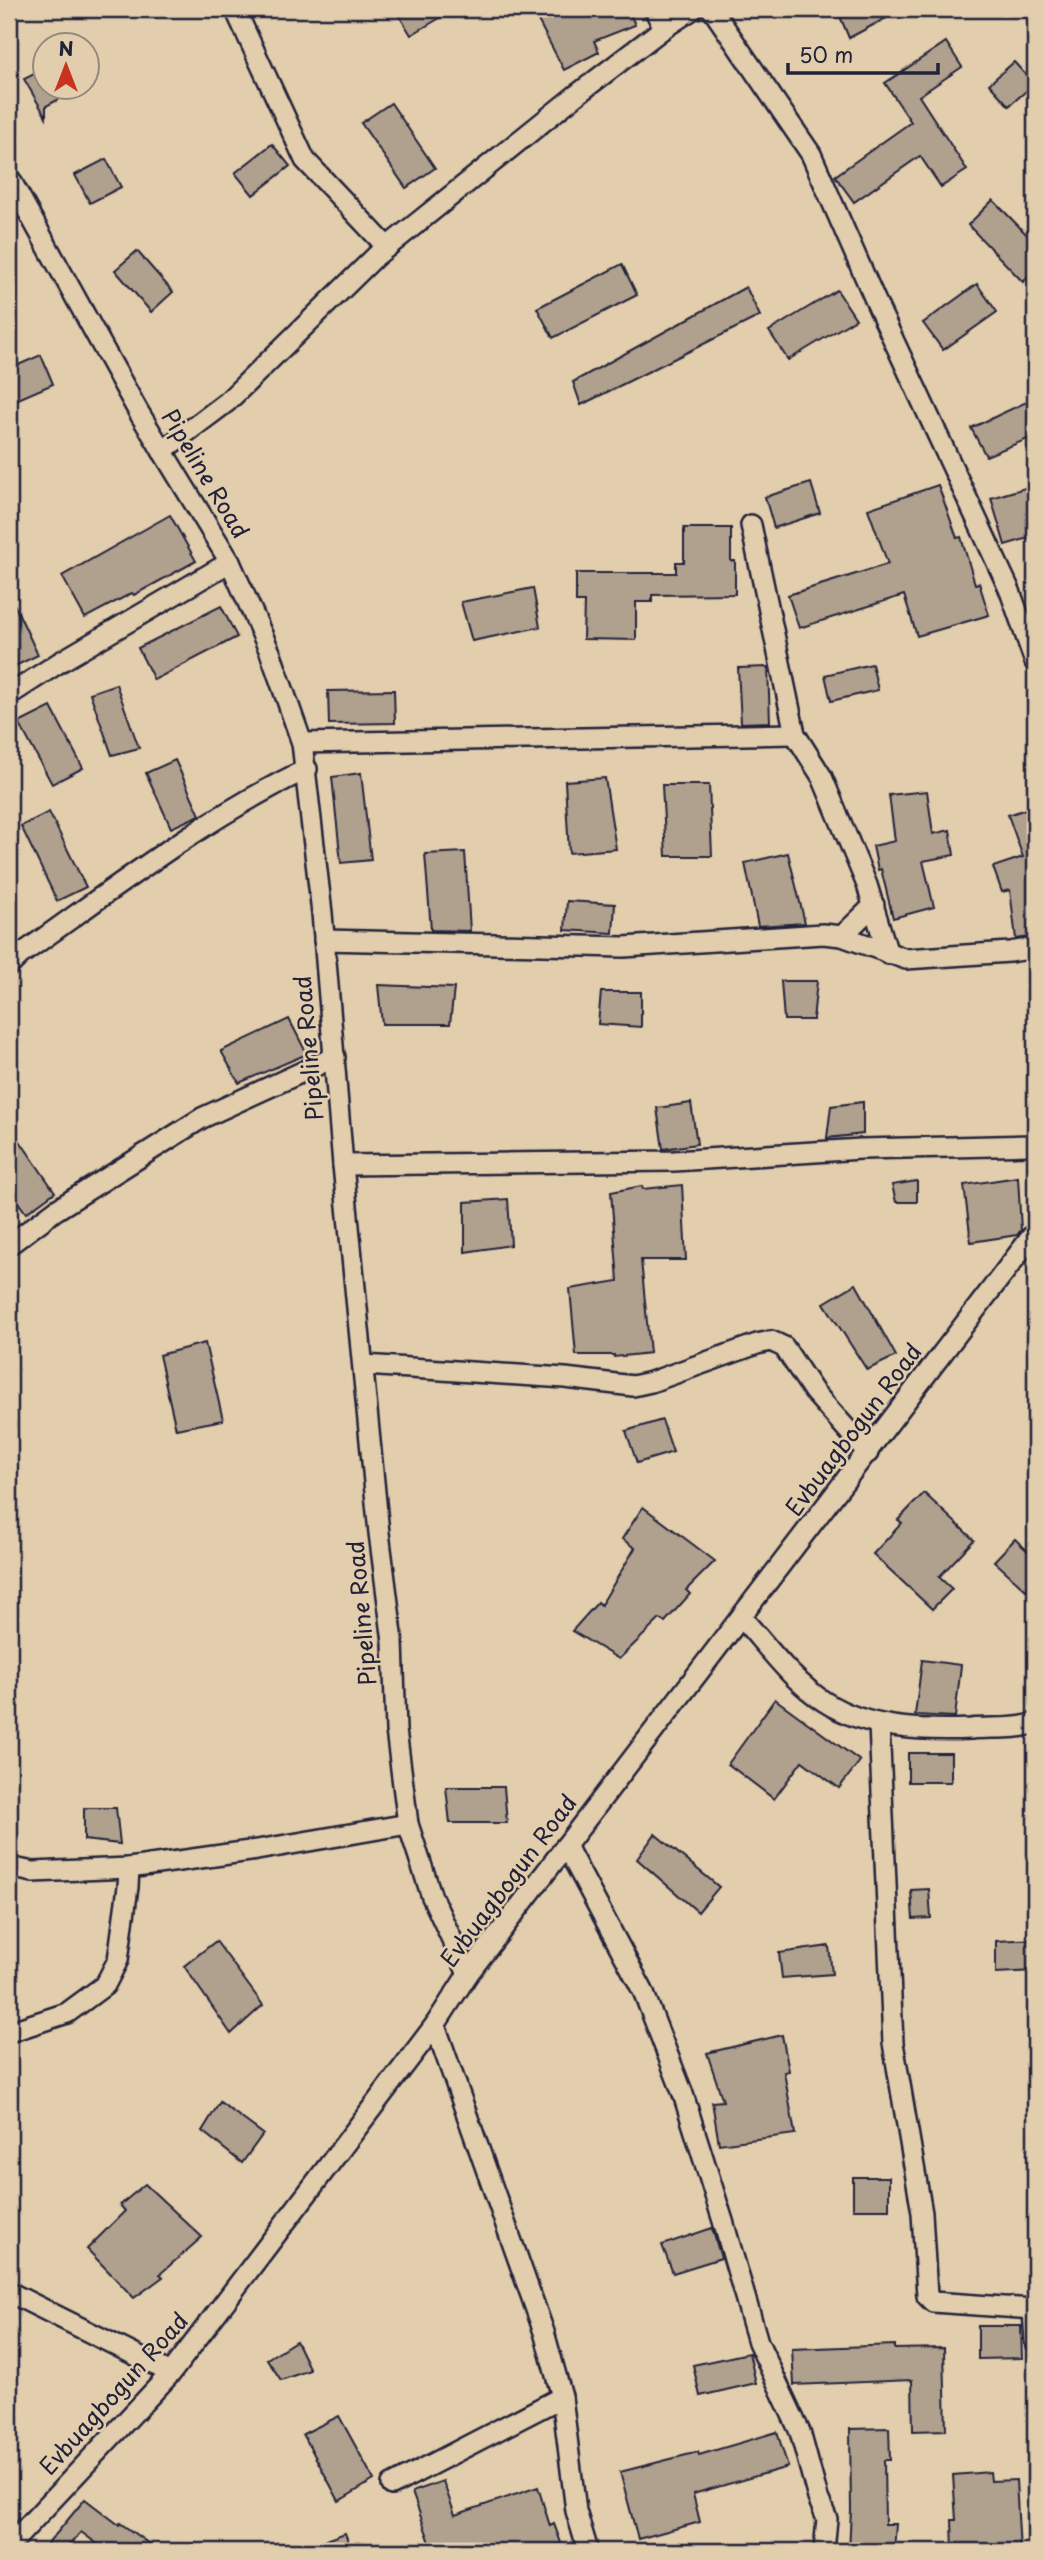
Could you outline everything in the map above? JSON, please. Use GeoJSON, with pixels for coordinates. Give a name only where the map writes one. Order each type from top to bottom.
{"type":"FeatureCollection","features":[{"type":"Feature","properties":{"kind":"street"},"geometry":{"type":"LineString","coordinates":[[235,9],[305,160],[387,247]]}},
{"type":"Feature","properties":{"kind":"street"},"geometry":{"type":"LineString","coordinates":[[654,9],[664,28]]}},
{"type":"Feature","properties":{"kind":"street"},"geometry":{"type":"LineString","coordinates":[[162,450],[227,402],[387,247],[664,28],[693,9]]}},
{"type":"Feature","properties":{"kind":"street"},"geometry":{"type":"LineString","coordinates":[[712,9],[811,154],[880,311],[1010,591],[1035,662]]}},
{"type":"Feature","properties":{"kind":"street","name":"Pipeline Road"},"geometry":{"type":"LineString","coordinates":[[9,177],[162,450],[230,562],[270,652],[302,743],[324,940],[379,1533],[393,1642],[396,1730],[408,1824],[432,1897],[468,1974]]}},
{"type":"Feature","properties":{"kind":"street"},"geometry":{"type":"LineString","coordinates":[[751,525],[795,734],[822,777],[874,905],[888,954]]}},
{"type":"Feature","properties":{"kind":"street"},"geometry":{"type":"LineString","coordinates":[[9,695],[230,562]]}},
{"type":"Feature","properties":{"kind":"street"},"geometry":{"type":"LineString","coordinates":[[302,743],[795,734]]}},
{"type":"Feature","properties":{"kind":"street"},"geometry":{"type":"LineString","coordinates":[[9,966],[20,955],[209,824],[307,769]]}},
{"type":"Feature","properties":{"kind":"street"},"geometry":{"type":"LineString","coordinates":[[842,936],[874,905]]}},
{"type":"Feature","properties":{"kind":"street"},"geometry":{"type":"LineString","coordinates":[[324,940],[624,947],[823,934],[842,936],[906,959],[1010,952],[1035,947]]}},
{"type":"Feature","properties":{"kind":"street"},"geometry":{"type":"LineString","coordinates":[[9,1245],[55,1210],[202,1118],[335,1058]]}},
{"type":"Feature","properties":{"kind":"street"},"geometry":{"type":"LineString","coordinates":[[343,1165],[674,1161],[861,1149],[1035,1144]]}},
{"type":"Feature","properties":{"kind":"street","name":"Evbuagbogun Road"},"geometry":{"type":"LineString","coordinates":[[9,2546],[171,2373],[435,2025],[468,1974],[1035,1235]]}},
{"type":"Feature","properties":{"kind":"street"},"geometry":{"type":"LineString","coordinates":[[364,1366],[565,1378],[633,1385],[651,1382],[771,1341],[784,1347],[814,1392],[868,1453]]}},
{"type":"Feature","properties":{"kind":"street"},"geometry":{"type":"LineString","coordinates":[[742,1618],[797,1680],[825,1702],[857,1717],[879,1724],[941,1730],[1035,1723]]}},
{"type":"Feature","properties":{"kind":"street"},"geometry":{"type":"LineString","coordinates":[[879,1724],[893,2043],[922,2213],[927,2296],[933,2302],[1034,2307],[1035,2340]]}},
{"type":"Feature","properties":{"kind":"street"},"geometry":{"type":"LineString","coordinates":[[9,1867],[33,1872],[129,1868],[257,1850],[408,1824]]}},
{"type":"Feature","properties":{"kind":"street"},"geometry":{"type":"LineString","coordinates":[[566,1846],[643,1991],[683,2094],[758,2342],[800,2432],[818,2498],[827,2519],[824,2551]]}},
{"type":"Feature","properties":{"kind":"street"},"geometry":{"type":"LineString","coordinates":[[9,2032],[66,2013],[105,1985],[118,1960],[129,1868]]}},
{"type":"Feature","properties":{"kind":"street"},"geometry":{"type":"LineString","coordinates":[[435,2025],[544,2332],[562,2397],[576,2511],[588,2551]]}},
{"type":"Feature","properties":{"kind":"street"},"geometry":{"type":"LineString","coordinates":[[9,2292],[171,2373]]}},
{"type":"Feature","properties":{"kind":"street"},"geometry":{"type":"LineString","coordinates":[[392,2485],[562,2397]]}},
{"type":"Feature","properties":{"kind":"building"},"geometry":{"type":"Polygon","coordinates":[[[395,9],[455,9],[411,35],[395,9]]]}},
{"type":"Feature","properties":{"kind":"building"},"geometry":{"type":"Polygon","coordinates":[[[532,9],[628,9],[635,25],[594,41],[599,52],[564,70],[532,9]]]}},
{"type":"Feature","properties":{"kind":"building"},"geometry":{"type":"Polygon","coordinates":[[[837,9],[903,9],[849,38],[837,9]]]}},
{"type":"Feature","properties":{"kind":"building"},"geometry":{"type":"Polygon","coordinates":[[[946,42],[962,67],[919,96],[967,170],[941,187],[920,156],[854,202],[835,176],[911,122],[885,83],[946,42]]]}},
{"type":"Feature","properties":{"kind":"building"},"geometry":{"type":"Polygon","coordinates":[[[1014,62],[1034,84],[1009,106],[989,84],[1014,62]]]}},
{"type":"Feature","properties":{"kind":"building"},"geometry":{"type":"Polygon","coordinates":[[[32,75],[32,93],[24,79],[32,75]]]}},
{"type":"Feature","properties":{"kind":"building"},"geometry":{"type":"Polygon","coordinates":[[[37,102],[54,102],[46,106],[46,117],[37,102]]]}},
{"type":"Feature","properties":{"kind":"building"},"geometry":{"type":"Polygon","coordinates":[[[391,103],[435,168],[406,188],[361,123],[391,103]]]}},
{"type":"Feature","properties":{"kind":"building"},"geometry":{"type":"Polygon","coordinates":[[[272,144],[290,166],[253,195],[235,173],[272,144]]]}},
{"type":"Feature","properties":{"kind":"building"},"geometry":{"type":"Polygon","coordinates":[[[106,159],[121,187],[90,203],[75,175],[106,159]]]}},
{"type":"Feature","properties":{"kind":"building"},"geometry":{"type":"Polygon","coordinates":[[[993,200],[1035,243],[1035,270],[1023,282],[968,225],[993,200]]]}},
{"type":"Feature","properties":{"kind":"building"},"geometry":{"type":"Polygon","coordinates":[[[137,251],[173,292],[151,312],[115,270],[137,251]]]}},
{"type":"Feature","properties":{"kind":"building"},"geometry":{"type":"Polygon","coordinates":[[[622,264],[637,295],[553,338],[537,308],[622,264]]]}},
{"type":"Feature","properties":{"kind":"building"},"geometry":{"type":"Polygon","coordinates":[[[977,284],[997,312],[943,350],[923,323],[977,284]]]}},
{"type":"Feature","properties":{"kind":"building"},"geometry":{"type":"Polygon","coordinates":[[[746,287],[760,316],[581,405],[573,382],[746,287]]]}},
{"type":"Feature","properties":{"kind":"building"},"geometry":{"type":"Polygon","coordinates":[[[837,290],[856,319],[788,360],[769,331],[837,290]]]}},
{"type":"Feature","properties":{"kind":"building"},"geometry":{"type":"Polygon","coordinates":[[[41,355],[53,384],[9,403],[9,369],[41,355]]]}},
{"type":"Feature","properties":{"kind":"building"},"geometry":{"type":"Polygon","coordinates":[[[1035,398],[1035,436],[986,456],[971,428],[1035,398]]]}},
{"type":"Feature","properties":{"kind":"building"},"geometry":{"type":"Polygon","coordinates":[[[811,483],[820,513],[774,528],[765,497],[811,483]]]}},
{"type":"Feature","properties":{"kind":"building"},"geometry":{"type":"Polygon","coordinates":[[[938,485],[957,538],[961,537],[975,584],[979,583],[989,615],[917,636],[904,595],[799,628],[788,595],[888,564],[868,509],[938,485]]]}},
{"type":"Feature","properties":{"kind":"building"},"geometry":{"type":"Polygon","coordinates":[[[1035,485],[1035,536],[1005,545],[991,498],[1035,485]]]}},
{"type":"Feature","properties":{"kind":"building"},"geometry":{"type":"Polygon","coordinates":[[[170,515],[196,561],[85,618],[62,576],[170,515]]]}},
{"type":"Feature","properties":{"kind":"building"},"geometry":{"type":"Polygon","coordinates":[[[684,528],[731,528],[735,594],[652,595],[652,602],[636,602],[636,640],[583,639],[584,602],[576,602],[576,573],[676,573],[676,562],[684,562],[684,528]]]}},
{"type":"Feature","properties":{"kind":"building"},"geometry":{"type":"Polygon","coordinates":[[[533,588],[540,627],[472,641],[461,602],[533,588]]]}},
{"type":"Feature","properties":{"kind":"building"},"geometry":{"type":"Polygon","coordinates":[[[9,593],[38,655],[9,669],[9,593]]]}},
{"type":"Feature","properties":{"kind":"building"},"geometry":{"type":"Polygon","coordinates":[[[221,606],[237,637],[154,680],[138,648],[221,606]]]}},
{"type":"Feature","properties":{"kind":"building"},"geometry":{"type":"Polygon","coordinates":[[[872,664],[878,690],[831,701],[825,675],[872,664]]]}},
{"type":"Feature","properties":{"kind":"building"},"geometry":{"type":"Polygon","coordinates":[[[768,667],[770,722],[741,723],[738,668],[768,667]]]}},
{"type":"Feature","properties":{"kind":"building"},"geometry":{"type":"Polygon","coordinates":[[[116,684],[139,748],[112,755],[90,693],[116,684]]]}},
{"type":"Feature","properties":{"kind":"building"},"geometry":{"type":"Polygon","coordinates":[[[394,690],[395,723],[329,724],[328,691],[394,690]]]}},
{"type":"Feature","properties":{"kind":"building"},"geometry":{"type":"Polygon","coordinates":[[[51,707],[83,768],[52,784],[19,723],[51,707]]]}},
{"type":"Feature","properties":{"kind":"building"},"geometry":{"type":"Polygon","coordinates":[[[175,760],[200,815],[171,828],[146,773],[175,760]]]}},
{"type":"Feature","properties":{"kind":"building"},"geometry":{"type":"Polygon","coordinates":[[[361,773],[371,860],[341,863],[332,777],[361,773]]]}},
{"type":"Feature","properties":{"kind":"building"},"geometry":{"type":"Polygon","coordinates":[[[605,778],[616,849],[569,853],[565,781],[605,778]]]}},
{"type":"Feature","properties":{"kind":"building"},"geometry":{"type":"Polygon","coordinates":[[[662,785],[709,785],[712,856],[666,856],[662,785]]]}},
{"type":"Feature","properties":{"kind":"building"},"geometry":{"type":"Polygon","coordinates":[[[927,791],[933,834],[950,830],[954,855],[923,861],[934,907],[893,918],[873,846],[895,841],[889,795],[927,791]]]}},
{"type":"Feature","properties":{"kind":"building"},"geometry":{"type":"Polygon","coordinates":[[[1035,806],[1035,936],[1016,939],[1010,890],[1002,892],[993,867],[1023,857],[1008,815],[1035,806]]]}},
{"type":"Feature","properties":{"kind":"building"},"geometry":{"type":"Polygon","coordinates":[[[49,812],[86,887],[57,901],[21,826],[49,812]]]}},
{"type":"Feature","properties":{"kind":"building"},"geometry":{"type":"Polygon","coordinates":[[[465,852],[470,931],[431,930],[425,854],[465,852]]]}},
{"type":"Feature","properties":{"kind":"building"},"geometry":{"type":"Polygon","coordinates":[[[788,853],[805,923],[758,926],[745,863],[788,853]]]}},
{"type":"Feature","properties":{"kind":"building"},"geometry":{"type":"Polygon","coordinates":[[[567,901],[615,904],[613,933],[565,930],[567,901]]]}},
{"type":"Feature","properties":{"kind":"building"},"geometry":{"type":"Polygon","coordinates":[[[781,981],[817,981],[813,1020],[784,1020],[781,981]]]}},
{"type":"Feature","properties":{"kind":"building"},"geometry":{"type":"Polygon","coordinates":[[[378,985],[454,988],[450,1024],[382,1024],[378,985]]]}},
{"type":"Feature","properties":{"kind":"building"},"geometry":{"type":"Polygon","coordinates":[[[601,992],[641,992],[641,1027],[598,1024],[601,992]]]}},
{"type":"Feature","properties":{"kind":"building"},"geometry":{"type":"Polygon","coordinates":[[[289,1019],[307,1054],[239,1083],[221,1051],[289,1019]]]}},
{"type":"Feature","properties":{"kind":"building"},"geometry":{"type":"Polygon","coordinates":[[[863,1102],[863,1134],[827,1138],[831,1106],[863,1102]]]}},
{"type":"Feature","properties":{"kind":"building"},"geometry":{"type":"Polygon","coordinates":[[[691,1103],[697,1144],[663,1149],[657,1108],[691,1103]]]}},
{"type":"Feature","properties":{"kind":"building"},"geometry":{"type":"Polygon","coordinates":[[[9,1125],[55,1192],[26,1213],[9,1190],[9,1125]]]}},
{"type":"Feature","properties":{"kind":"building"},"geometry":{"type":"Polygon","coordinates":[[[1018,1177],[1021,1230],[1017,1235],[971,1242],[964,1185],[1018,1177]]]}},
{"type":"Feature","properties":{"kind":"building"},"geometry":{"type":"Polygon","coordinates":[[[917,1181],[917,1202],[896,1202],[892,1185],[917,1181]]]}},
{"type":"Feature","properties":{"kind":"building"},"geometry":{"type":"Polygon","coordinates":[[[682,1185],[686,1260],[641,1260],[650,1353],[614,1357],[576,1355],[570,1289],[618,1281],[611,1192],[642,1186],[643,1189],[682,1185]]]}},
{"type":"Feature","properties":{"kind":"building"},"geometry":{"type":"Polygon","coordinates":[[[508,1199],[511,1245],[465,1252],[465,1202],[508,1199]]]}},
{"type":"Feature","properties":{"kind":"building"},"geometry":{"type":"Polygon","coordinates":[[[856,1284],[896,1356],[867,1370],[824,1303],[856,1284]]]}},
{"type":"Feature","properties":{"kind":"building"},"geometry":{"type":"Polygon","coordinates":[[[205,1343],[223,1420],[176,1429],[159,1355],[205,1343]]]}},
{"type":"Feature","properties":{"kind":"building"},"geometry":{"type":"Polygon","coordinates":[[[662,1420],[673,1452],[637,1463],[626,1431],[662,1420]]]}},
{"type":"Feature","properties":{"kind":"building"},"geometry":{"type":"Polygon","coordinates":[[[924,1493],[974,1540],[939,1577],[952,1589],[932,1609],[873,1554],[902,1523],[898,1520],[924,1493]]]}},
{"type":"Feature","properties":{"kind":"building"},"geometry":{"type":"Polygon","coordinates":[[[643,1507],[715,1561],[686,1590],[690,1594],[665,1622],[660,1619],[619,1659],[572,1631],[598,1602],[601,1605],[635,1548],[622,1539],[643,1507]]]}},
{"type":"Feature","properties":{"kind":"building"},"geometry":{"type":"Polygon","coordinates":[[[1015,1539],[1035,1558],[1035,1580],[1026,1590],[994,1561],[1015,1539]]]}},
{"type":"Feature","properties":{"kind":"building"},"geometry":{"type":"Polygon","coordinates":[[[922,1660],[961,1665],[955,1717],[915,1715],[922,1660]]]}},
{"type":"Feature","properties":{"kind":"building"},"geometry":{"type":"Polygon","coordinates":[[[775,1699],[860,1761],[839,1788],[802,1761],[774,1799],[728,1764],[775,1699]]]}},
{"type":"Feature","properties":{"kind":"building"},"geometry":{"type":"Polygon","coordinates":[[[908,1753],[951,1753],[951,1782],[908,1782],[908,1753]]]}},
{"type":"Feature","properties":{"kind":"building"},"geometry":{"type":"Polygon","coordinates":[[[446,1787],[504,1787],[507,1823],[450,1823],[446,1787]]]}},
{"type":"Feature","properties":{"kind":"building"},"geometry":{"type":"Polygon","coordinates":[[[84,1808],[116,1808],[120,1844],[84,1840],[84,1808]]]}},
{"type":"Feature","properties":{"kind":"building"},"geometry":{"type":"Polygon","coordinates":[[[655,1834],[719,1887],[698,1912],[637,1859],[655,1834]]]}},
{"type":"Feature","properties":{"kind":"building"},"geometry":{"type":"Polygon","coordinates":[[[929,1889],[931,1918],[913,1919],[911,1890],[929,1889]]]}},
{"type":"Feature","properties":{"kind":"building"},"geometry":{"type":"Polygon","coordinates":[[[1035,1939],[1035,1971],[996,1973],[996,1941],[1035,1939]]]}},
{"type":"Feature","properties":{"kind":"building"},"geometry":{"type":"Polygon","coordinates":[[[216,1941],[263,2005],[231,2034],[184,1966],[216,1941]]]}},
{"type":"Feature","properties":{"kind":"building"},"geometry":{"type":"Polygon","coordinates":[[[829,1946],[832,1974],[782,1978],[779,1953],[829,1946]]]}},
{"type":"Feature","properties":{"kind":"building"},"geometry":{"type":"Polygon","coordinates":[[[782,2035],[789,2071],[784,2072],[795,2134],[719,2144],[712,2102],[723,2101],[707,2053],[782,2035]]]}},
{"type":"Feature","properties":{"kind":"building"},"geometry":{"type":"Polygon","coordinates":[[[220,2102],[263,2134],[242,2163],[202,2131],[220,2102]]]}},
{"type":"Feature","properties":{"kind":"building"},"geometry":{"type":"Polygon","coordinates":[[[853,2177],[889,2177],[889,2209],[853,2209],[853,2177]]]}},
{"type":"Feature","properties":{"kind":"building"},"geometry":{"type":"Polygon","coordinates":[[[145,2184],[202,2237],[160,2274],[163,2277],[134,2298],[87,2249],[125,2211],[120,2205],[145,2184]]]}},
{"type":"Feature","properties":{"kind":"building"},"geometry":{"type":"Polygon","coordinates":[[[712,2228],[721,2258],[673,2273],[662,2245],[712,2228]]]}},
{"type":"Feature","properties":{"kind":"building"},"geometry":{"type":"Polygon","coordinates":[[[978,2326],[1021,2326],[1022,2358],[978,2359],[978,2326]]]}},
{"type":"Feature","properties":{"kind":"building"},"geometry":{"type":"Polygon","coordinates":[[[296,2341],[310,2370],[281,2380],[267,2359],[296,2341]]]}},
{"type":"Feature","properties":{"kind":"building"},"geometry":{"type":"Polygon","coordinates":[[[895,2345],[895,2349],[944,2348],[946,2430],[913,2431],[912,2380],[794,2385],[792,2349],[895,2345]]]}},
{"type":"Feature","properties":{"kind":"building"},"geometry":{"type":"Polygon","coordinates":[[[749,2353],[756,2383],[700,2396],[693,2365],[749,2353]]]}},
{"type":"Feature","properties":{"kind":"building"},"geometry":{"type":"Polygon","coordinates":[[[339,2416],[374,2480],[339,2501],[303,2434],[339,2416]]]}},
{"type":"Feature","properties":{"kind":"building"},"geometry":{"type":"Polygon","coordinates":[[[889,2428],[890,2460],[884,2460],[885,2524],[896,2524],[894,2551],[849,2551],[850,2429],[889,2428]]]}},
{"type":"Feature","properties":{"kind":"building"},"geometry":{"type":"Polygon","coordinates":[[[777,2432],[788,2467],[693,2494],[700,2522],[638,2539],[620,2472],[698,2452],[699,2455],[777,2432]]]}},
{"type":"Feature","properties":{"kind":"building"},"geometry":{"type":"Polygon","coordinates":[[[990,2472],[991,2481],[1016,2480],[1020,2551],[953,2551],[952,2520],[956,2520],[953,2475],[990,2472]]]}},
{"type":"Feature","properties":{"kind":"building"},"geometry":{"type":"Polygon","coordinates":[[[443,2481],[455,2515],[538,2487],[550,2526],[554,2524],[564,2551],[433,2551],[412,2492],[443,2481]]]}},
{"type":"Feature","properties":{"kind":"building"},"geometry":{"type":"Polygon","coordinates":[[[85,2499],[159,2551],[107,2551],[81,2532],[64,2551],[42,2551],[85,2499]]]}},
{"type":"Feature","properties":{"kind":"building"},"geometry":{"type":"Polygon","coordinates":[[[345,2533],[352,2551],[301,2551],[301,2549],[345,2533]]]}}]}
